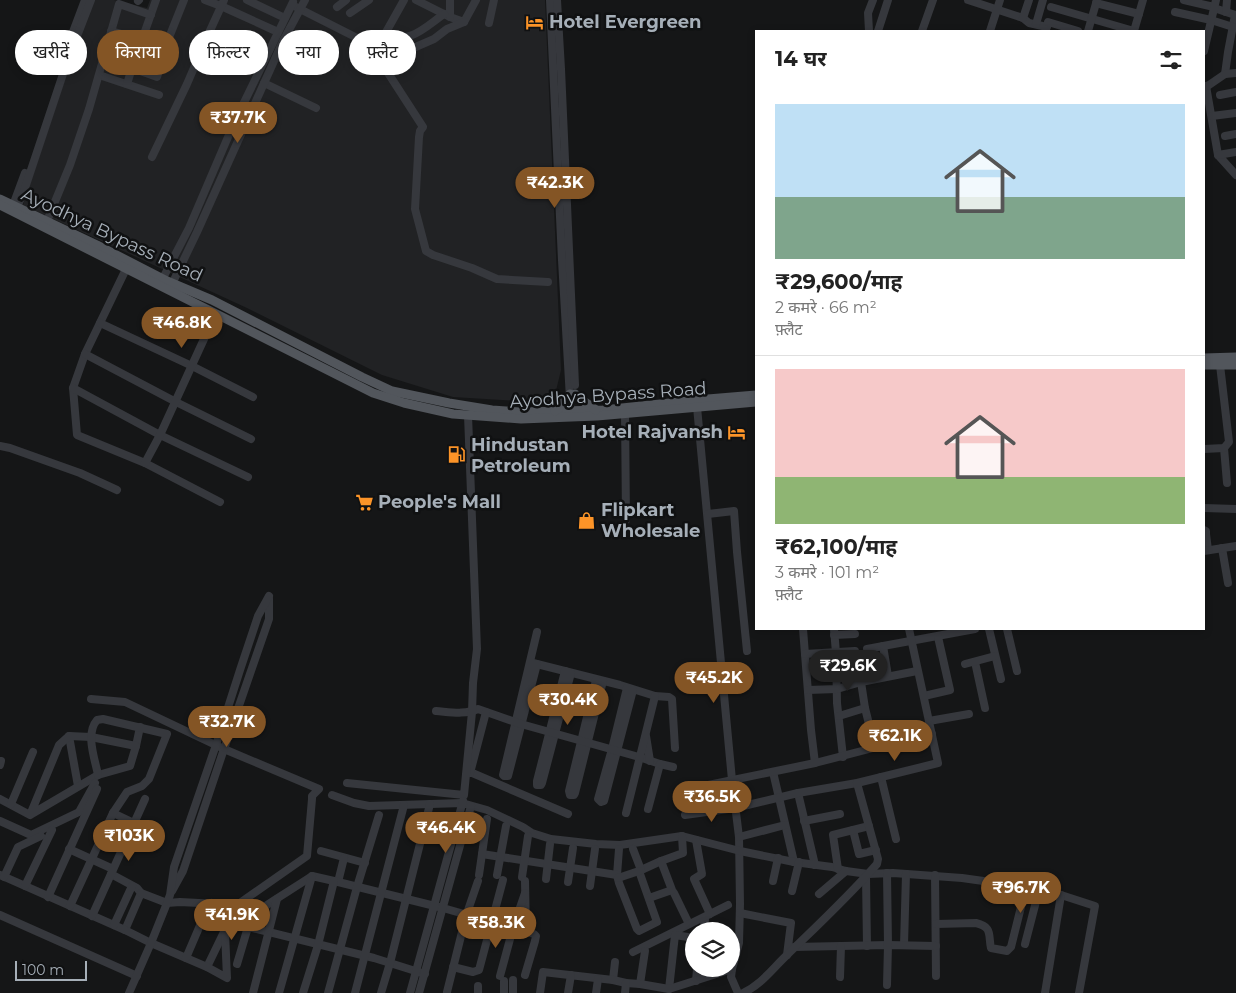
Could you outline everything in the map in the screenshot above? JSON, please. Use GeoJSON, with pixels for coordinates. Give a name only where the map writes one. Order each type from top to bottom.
{"type":"FeatureCollection","features":[{"type":"Feature","properties":{"kind":"main road","name":"Ayodhya Bypass Road"},"geometry":{"type":"LineString","coordinates":[[0,199],[14,209],[46,225],[167,282],[212,300],[390,390],[468,415],[625,413],[755,402]]}},
{"type":"Feature","properties":{"kind":"main road","name":"Ayodhya Bypass Road"},"geometry":{"type":"LineString","coordinates":[[0,205],[14,209]]}},
{"type":"Feature","properties":{"kind":"main road","name":"Ayodhya Bypass Road"},"geometry":{"type":"LineString","coordinates":[[46,225],[126,269],[167,282],[215,315],[373,393],[404,403],[515,415],[555,411],[574,414],[596,410],[755,395]]}},
{"type":"Feature","properties":{"kind":"main road"},"geometry":{"type":"LineString","coordinates":[[1205,358],[1236,357]]}},
{"type":"Feature","properties":{"kind":"main road"},"geometry":{"type":"LineString","coordinates":[[1205,365],[1236,365]]}},
{"type":"Feature","properties":{"kind":"main road"},"geometry":{"type":"LineString","coordinates":[[555,411],[573,394],[596,410]]}},
{"type":"Feature","properties":{"kind":"street"},"geometry":{"type":"LineString","coordinates":[[21,193],[54,86],[85,0]]}},
{"type":"Feature","properties":{"kind":"street"},"geometry":{"type":"LineString","coordinates":[[14,209],[91,0]]}},
{"type":"Feature","properties":{"kind":"street"},"geometry":{"type":"LineString","coordinates":[[146,30],[156,0]]}},
{"type":"Feature","properties":{"kind":"street"},"geometry":{"type":"LineString","coordinates":[[172,30],[184,0]]}},
{"type":"Feature","properties":{"kind":"street"},"geometry":{"type":"LineString","coordinates":[[204,0],[223,3],[278,32],[268,53],[276,57]]}},
{"type":"Feature","properties":{"kind":"street"},"geometry":{"type":"LineString","coordinates":[[247,0],[285,18]]}},
{"type":"Feature","properties":{"kind":"street"},"geometry":{"type":"LineString","coordinates":[[167,282],[197,232],[264,83],[304,0]]}},
{"type":"Feature","properties":{"kind":"street"},"geometry":{"type":"LineString","coordinates":[[337,7],[346,0]]}},
{"type":"Feature","properties":{"kind":"street"},"geometry":{"type":"LineString","coordinates":[[350,13],[370,0]]}},
{"type":"Feature","properties":{"kind":"street"},"geometry":{"type":"LineString","coordinates":[[387,30],[404,0]]}},
{"type":"Feature","properties":{"kind":"street"},"geometry":{"type":"LineString","coordinates":[[416,0],[434,4],[447,15],[464,22]]}},
{"type":"Feature","properties":{"kind":"street"},"geometry":{"type":"LineString","coordinates":[[416,33],[447,15],[450,0]]}},
{"type":"Feature","properties":{"kind":"street"},"geometry":{"type":"LineString","coordinates":[[416,48],[464,22],[476,0]]}},
{"type":"Feature","properties":{"kind":"street"},"geometry":{"type":"LineString","coordinates":[[489,24],[494,0]]}},
{"type":"Feature","properties":{"kind":"street"},"geometry":{"type":"LineString","coordinates":[[550,0],[562,260],[573,394]]}},
{"type":"Feature","properties":{"kind":"street"},"geometry":{"type":"LineString","coordinates":[[556,0],[561,69],[574,414]]}},
{"type":"Feature","properties":{"kind":"street"},"geometry":{"type":"LineString","coordinates":[[869,30],[868,13],[874,0]]}},
{"type":"Feature","properties":{"kind":"street"},"geometry":{"type":"LineString","coordinates":[[878,30],[888,0]]}},
{"type":"Feature","properties":{"kind":"street"},"geometry":{"type":"LineString","coordinates":[[922,30],[933,0]]}},
{"type":"Feature","properties":{"kind":"street"},"geometry":{"type":"LineString","coordinates":[[968,0],[1024,18],[1029,23],[1048,24],[1074,30]]}},
{"type":"Feature","properties":{"kind":"street"},"geometry":{"type":"LineString","coordinates":[[990,30],[1000,0]]}},
{"type":"Feature","properties":{"kind":"street"},"geometry":{"type":"LineString","coordinates":[[1024,18],[1029,0]]}},
{"type":"Feature","properties":{"kind":"street"},"geometry":{"type":"LineString","coordinates":[[1036,24],[1043,0]]}},
{"type":"Feature","properties":{"kind":"street"},"geometry":{"type":"LineString","coordinates":[[1134,30],[1143,0]]}},
{"type":"Feature","properties":{"kind":"street"},"geometry":{"type":"LineString","coordinates":[[1184,0],[1215,5],[1235,15],[1232,52],[1225,74]]}},
{"type":"Feature","properties":{"kind":"street"},"geometry":{"type":"LineString","coordinates":[[1226,12],[1227,0]]}},
{"type":"Feature","properties":{"kind":"street"},"geometry":{"type":"LineString","coordinates":[[1088,30],[1096,1],[1139,14]]}},
{"type":"Feature","properties":{"kind":"street"},"geometry":{"type":"LineString","coordinates":[[279,30],[293,2],[300,9],[349,34]]}},
{"type":"Feature","properties":{"kind":"street"},"geometry":{"type":"LineString","coordinates":[[210,30],[223,3]]}},
{"type":"Feature","properties":{"kind":"street"},"geometry":{"type":"LineString","coordinates":[[111,30],[119,4],[151,15]]}},
{"type":"Feature","properties":{"kind":"street"},"geometry":{"type":"LineString","coordinates":[[1205,41],[1215,5]]}},
{"type":"Feature","properties":{"kind":"street"},"geometry":{"type":"LineString","coordinates":[[1051,8],[1130,30]]}},
{"type":"Feature","properties":{"kind":"street"},"geometry":{"type":"LineString","coordinates":[[1175,12],[1234,27]]}},
{"type":"Feature","properties":{"kind":"street"},"geometry":{"type":"LineString","coordinates":[[1236,73],[1225,74],[1205,87],[1218,155],[1236,175]]}},
{"type":"Feature","properties":{"kind":"street"},"geometry":{"type":"LineString","coordinates":[[46,225],[70,165],[99,75]]}},
{"type":"Feature","properties":{"kind":"street"},"geometry":{"type":"LineString","coordinates":[[102,75],[159,95]]}},
{"type":"Feature","properties":{"kind":"street"},"geometry":{"type":"LineString","coordinates":[[127,84],[130,75]]}},
{"type":"Feature","properties":{"kind":"street"},"geometry":{"type":"LineString","coordinates":[[152,157],[191,75]]}},
{"type":"Feature","properties":{"kind":"street"},"geometry":{"type":"LineString","coordinates":[[167,282],[257,75]]}},
{"type":"Feature","properties":{"kind":"street"},"geometry":{"type":"LineString","coordinates":[[390,75],[423,127],[419,137],[415,204],[416,216],[426,251],[433,256],[472,268],[497,279],[548,282]]}},
{"type":"Feature","properties":{"kind":"street"},"geometry":{"type":"LineString","coordinates":[[264,83],[316,108]]}},
{"type":"Feature","properties":{"kind":"street"},"geometry":{"type":"LineString","coordinates":[[1220,95],[1236,92]]}},
{"type":"Feature","properties":{"kind":"street"},"geometry":{"type":"LineString","coordinates":[[247,97],[256,101]]}},
{"type":"Feature","properties":{"kind":"street"},"geometry":{"type":"LineString","coordinates":[[1205,123],[1212,119],[1236,113]]}},
{"type":"Feature","properties":{"kind":"street"},"geometry":{"type":"LineString","coordinates":[[1225,136],[1236,134]]}},
{"type":"Feature","properties":{"kind":"street"},"geometry":{"type":"LineString","coordinates":[[1218,155],[1236,152]]}},
{"type":"Feature","properties":{"kind":"street"},"geometry":{"type":"LineString","coordinates":[[189,228],[197,232]]}},
{"type":"Feature","properties":{"kind":"street"},"geometry":{"type":"LineString","coordinates":[[126,269],[85,354],[73,388],[77,435],[145,463],[220,502]]}},
{"type":"Feature","properties":{"kind":"street"},"geometry":{"type":"LineString","coordinates":[[145,463],[176,402],[215,315]]}},
{"type":"Feature","properties":{"kind":"street"},"geometry":{"type":"LineString","coordinates":[[100,323],[253,397]]}},
{"type":"Feature","properties":{"kind":"street"},"geometry":{"type":"LineString","coordinates":[[85,354],[251,439]]}},
{"type":"Feature","properties":{"kind":"street"},"geometry":{"type":"LineString","coordinates":[[1220,365],[1229,442],[1224,448],[1227,483]]}},
{"type":"Feature","properties":{"kind":"street"},"geometry":{"type":"LineString","coordinates":[[73,388],[160,435],[248,477]]}},
{"type":"Feature","properties":{"kind":"street"},"geometry":{"type":"LineString","coordinates":[[697,407],[732,780],[739,836],[740,922]]}},
{"type":"Feature","properties":{"kind":"street"},"geometry":{"type":"LineString","coordinates":[[625,413],[626,520]]}},
{"type":"Feature","properties":{"kind":"street"},"geometry":{"type":"LineString","coordinates":[[463,799],[477,649],[468,415]]}},
{"type":"Feature","properties":{"kind":"street"},"geometry":{"type":"LineString","coordinates":[[0,446],[72,469],[117,490]]}},
{"type":"Feature","properties":{"kind":"street"},"geometry":{"type":"LineString","coordinates":[[1205,449],[1224,448]]}},
{"type":"Feature","properties":{"kind":"street"},"geometry":{"type":"LineString","coordinates":[[1205,508],[1236,509]]}},
{"type":"Feature","properties":{"kind":"street"},"geometry":{"type":"LineString","coordinates":[[708,514],[734,511],[747,651]]}},
{"type":"Feature","properties":{"kind":"street"},"geometry":{"type":"LineString","coordinates":[[1205,532],[1206,551],[1236,546]]}},
{"type":"Feature","properties":{"kind":"street"},"geometry":{"type":"LineString","coordinates":[[1222,548],[1228,583]]}},
{"type":"Feature","properties":{"kind":"street"},"geometry":{"type":"LineString","coordinates":[[129,993],[170,895],[183,871],[269,619],[269,596],[258,616],[174,867],[170,895]]}},
{"type":"Feature","properties":{"kind":"street"},"geometry":{"type":"LineString","coordinates":[[803,630],[811,730],[816,763]]}},
{"type":"Feature","properties":{"kind":"street"},"geometry":{"type":"LineString","coordinates":[[685,815],[735,808],[798,793],[857,783],[938,763],[909,630]]}},
{"type":"Feature","properties":{"kind":"street"},"geometry":{"type":"LineString","coordinates":[[867,649],[970,630]]}},
{"type":"Feature","properties":{"kind":"street"},"geometry":{"type":"LineString","coordinates":[[989,630],[1001,679]]}},
{"type":"Feature","properties":{"kind":"street"},"geometry":{"type":"LineString","coordinates":[[1006,630],[1017,671]]}},
{"type":"Feature","properties":{"kind":"street"},"geometry":{"type":"LineString","coordinates":[[518,723],[508,776],[504,776],[533,663],[537,632]]}},
{"type":"Feature","properties":{"kind":"street"},"geometry":{"type":"LineString","coordinates":[[843,756],[837,703],[834,632],[854,634]]}},
{"type":"Feature","properties":{"kind":"street"},"geometry":{"type":"LineString","coordinates":[[924,696],[950,690],[938,637]]}},
{"type":"Feature","properties":{"kind":"street"},"geometry":{"type":"LineString","coordinates":[[883,646],[888,676]]}},
{"type":"Feature","properties":{"kind":"street"},"geometry":{"type":"LineString","coordinates":[[805,654],[855,651]]}},
{"type":"Feature","properties":{"kind":"street"},"geometry":{"type":"LineString","coordinates":[[965,664],[995,656]]}},
{"type":"Feature","properties":{"kind":"street"},"geometry":{"type":"LineString","coordinates":[[975,662],[985,708]]}},
{"type":"Feature","properties":{"kind":"street"},"geometry":{"type":"LineString","coordinates":[[533,663],[655,696],[671,697],[675,748]]}},
{"type":"Feature","properties":{"kind":"street"},"geometry":{"type":"LineString","coordinates":[[240,670],[250,674]]}},
{"type":"Feature","properties":{"kind":"street"},"geometry":{"type":"LineString","coordinates":[[808,690],[837,689],[861,682],[917,671]]}},
{"type":"Feature","properties":{"kind":"street"},"geometry":{"type":"LineString","coordinates":[[552,733],[542,783],[539,785],[536,783],[552,733],[568,672]]}},
{"type":"Feature","properties":{"kind":"street"},"geometry":{"type":"LineString","coordinates":[[584,742],[575,793],[570,795],[569,791],[600,680]]}},
{"type":"Feature","properties":{"kind":"street"},"geometry":{"type":"LineString","coordinates":[[236,682],[246,685]]}},
{"type":"Feature","properties":{"kind":"street"},"geometry":{"type":"LineString","coordinates":[[861,682],[873,746]]}},
{"type":"Feature","properties":{"kind":"street"},"geometry":{"type":"LineString","coordinates":[[614,750],[604,801],[600,802],[598,799],[614,750],[630,689]]}},
{"type":"Feature","properties":{"kind":"street"},"geometry":{"type":"LineString","coordinates":[[626,813],[655,696]]}},
{"type":"Feature","properties":{"kind":"street"},"geometry":{"type":"LineString","coordinates":[[91,699],[125,702],[224,749],[319,789],[312,796],[307,856],[237,905],[207,967]]}},
{"type":"Feature","properties":{"kind":"street"},"geometry":{"type":"LineString","coordinates":[[839,716],[865,708]]}},
{"type":"Feature","properties":{"kind":"street"},"geometry":{"type":"LineString","coordinates":[[436,711],[458,713],[472,712],[478,709],[518,723],[673,767]]}},
{"type":"Feature","properties":{"kind":"street"},"geometry":{"type":"LineString","coordinates":[[410,993],[486,712]]}},
{"type":"Feature","properties":{"kind":"street"},"geometry":{"type":"LineString","coordinates":[[929,721],[969,714]]}},
{"type":"Feature","properties":{"kind":"street"},"geometry":{"type":"LineString","coordinates":[[70,906],[113,813],[127,792],[142,786],[149,779],[167,734],[103,719],[97,720],[91,737],[98,775]]}},
{"type":"Feature","properties":{"kind":"street"},"geometry":{"type":"LineString","coordinates":[[30,815],[98,775],[130,766],[140,728]]}},
{"type":"Feature","properties":{"kind":"street"},"geometry":{"type":"LineString","coordinates":[[646,733],[650,761]]}},
{"type":"Feature","properties":{"kind":"street"},"geometry":{"type":"LineString","coordinates":[[684,790],[816,763],[873,748],[873,746],[932,734]]}},
{"type":"Feature","properties":{"kind":"street"},"geometry":{"type":"LineString","coordinates":[[30,815],[59,745],[69,736],[91,737],[136,746]]}},
{"type":"Feature","properties":{"kind":"street"},"geometry":{"type":"LineString","coordinates":[[69,736],[78,786]]}},
{"type":"Feature","properties":{"kind":"street"},"geometry":{"type":"LineString","coordinates":[[11,804],[33,752]]}},
{"type":"Feature","properties":{"kind":"street"},"geometry":{"type":"LineString","coordinates":[[648,809],[660,764]]}},
{"type":"Feature","properties":{"kind":"street"},"geometry":{"type":"LineString","coordinates":[[470,772],[568,814]]}},
{"type":"Feature","properties":{"kind":"street"},"geometry":{"type":"LineString","coordinates":[[773,772],[778,798],[796,862],[792,892]]}},
{"type":"Feature","properties":{"kind":"street"},"geometry":{"type":"LineString","coordinates":[[881,777],[896,839]]}},
{"type":"Feature","properties":{"kind":"street"},"geometry":{"type":"LineString","coordinates":[[347,783],[463,799],[471,806],[487,810],[550,840],[620,845],[682,836],[740,851],[867,875],[887,873],[977,879],[1026,886],[1061,895],[1095,906],[1079,993]]}},
{"type":"Feature","properties":{"kind":"street"},"geometry":{"type":"LineString","coordinates":[[743,993],[761,982],[849,895],[877,864],[876,850],[857,783]]}},
{"type":"Feature","properties":{"kind":"street"},"geometry":{"type":"LineString","coordinates":[[0,821],[31,834],[80,812],[96,786],[87,812],[48,897]]}},
{"type":"Feature","properties":{"kind":"street"},"geometry":{"type":"LineString","coordinates":[[798,793],[815,865]]}},
{"type":"Feature","properties":{"kind":"street"},"geometry":{"type":"LineString","coordinates":[[332,794],[354,803],[369,806],[430,804],[463,799]]}},
{"type":"Feature","properties":{"kind":"street"},"geometry":{"type":"LineString","coordinates":[[0,799],[30,815]]}},
{"type":"Feature","properties":{"kind":"street"},"geometry":{"type":"LineString","coordinates":[[92,916],[145,799]]}},
{"type":"Feature","properties":{"kind":"street"},"geometry":{"type":"LineString","coordinates":[[381,993],[430,804]]}},
{"type":"Feature","properties":{"kind":"street"},"geometry":{"type":"LineString","coordinates":[[355,993],[404,805]]}},
{"type":"Feature","properties":{"kind":"street"},"geometry":{"type":"LineString","coordinates":[[419,993],[471,806]]}},
{"type":"Feature","properties":{"kind":"street"},"geometry":{"type":"LineString","coordinates":[[87,812],[18,847],[2,876],[207,967],[227,978],[224,930]]}},
{"type":"Feature","properties":{"kind":"street"},"geometry":{"type":"LineString","coordinates":[[113,813],[134,823]]}},
{"type":"Feature","properties":{"kind":"street"},"geometry":{"type":"LineString","coordinates":[[804,821],[840,814]]}},
{"type":"Feature","properties":{"kind":"street"},"geometry":{"type":"LineString","coordinates":[[328,993],[379,815]]}},
{"type":"Feature","properties":{"kind":"street"},"geometry":{"type":"LineString","coordinates":[[446,992],[478,878],[487,819]]}},
{"type":"Feature","properties":{"kind":"street"},"geometry":{"type":"LineString","coordinates":[[739,836],[785,825]]}},
{"type":"Feature","properties":{"kind":"street"},"geometry":{"type":"LineString","coordinates":[[453,967],[474,972],[479,970],[492,923],[506,826]]}},
{"type":"Feature","properties":{"kind":"street"},"geometry":{"type":"LineString","coordinates":[[842,870],[833,835],[869,826]]}},
{"type":"Feature","properties":{"kind":"street"},"geometry":{"type":"LineString","coordinates":[[25,886],[52,830]]}},
{"type":"Feature","properties":{"kind":"street"},"geometry":{"type":"LineString","coordinates":[[853,830],[859,854],[876,850]]}},
{"type":"Feature","properties":{"kind":"street"},"geometry":{"type":"LineString","coordinates":[[526,932],[524,860],[528,836]]}},
{"type":"Feature","properties":{"kind":"street"},"geometry":{"type":"LineString","coordinates":[[482,854],[617,876],[640,870],[683,853],[682,836]]}},
{"type":"Feature","properties":{"kind":"street"},"geometry":{"type":"LineString","coordinates":[[696,840],[702,874],[694,879],[707,917],[706,922]]}},
{"type":"Feature","properties":{"kind":"street"},"geometry":{"type":"LineString","coordinates":[[546,879],[550,844]]}},
{"type":"Feature","properties":{"kind":"street"},"geometry":{"type":"LineString","coordinates":[[568,882],[573,848]]}},
{"type":"Feature","properties":{"kind":"street"},"geometry":{"type":"LineString","coordinates":[[69,849],[112,872],[137,888],[141,894],[167,903],[237,905]]}},
{"type":"Feature","properties":{"kind":"street"},"geometry":{"type":"LineString","coordinates":[[619,849],[617,876],[638,930],[657,922],[633,849]]}},
{"type":"Feature","properties":{"kind":"street"},"geometry":{"type":"LineString","coordinates":[[590,886],[595,850]]}},
{"type":"Feature","properties":{"kind":"street"},"geometry":{"type":"LineString","coordinates":[[321,851],[365,863]]}},
{"type":"Feature","properties":{"kind":"street"},"geometry":{"type":"LineString","coordinates":[[303,993],[344,858]]}},
{"type":"Feature","properties":{"kind":"street"},"geometry":{"type":"LineString","coordinates":[[773,881],[778,858]]}},
{"type":"Feature","properties":{"kind":"street"},"geometry":{"type":"LineString","coordinates":[[650,898],[672,890],[661,861]]}},
{"type":"Feature","properties":{"kind":"street"},"geometry":{"type":"LineString","coordinates":[[174,867],[183,871]]}},
{"type":"Feature","properties":{"kind":"street"},"geometry":{"type":"LineString","coordinates":[[819,894],[842,870]]}},
{"type":"Feature","properties":{"kind":"street"},"geometry":{"type":"LineString","coordinates":[[887,873],[887,985]]}},
{"type":"Feature","properties":{"kind":"street"},"geometry":{"type":"LineString","coordinates":[[904,946],[906,874]]}},
{"type":"Feature","properties":{"kind":"street"},"geometry":{"type":"LineString","coordinates":[[867,875],[867,946]]}},
{"type":"Feature","properties":{"kind":"street"},"geometry":{"type":"LineString","coordinates":[[935,875],[936,976]]}},
{"type":"Feature","properties":{"kind":"street"},"geometry":{"type":"LineString","coordinates":[[279,993],[312,876]]}},
{"type":"Feature","properties":{"kind":"street"},"geometry":{"type":"LineString","coordinates":[[237,964],[251,916],[312,876],[442,908],[534,934],[536,936],[525,975]]}},
{"type":"Feature","properties":{"kind":"street"},"geometry":{"type":"LineString","coordinates":[[114,925],[132,886]]}},
{"type":"Feature","properties":{"kind":"street"},"geometry":{"type":"LineString","coordinates":[[936,924],[982,924],[989,929],[991,948],[1007,951],[1009,950],[1014,933],[1026,886]]}},
{"type":"Feature","properties":{"kind":"street"},"geometry":{"type":"LineString","coordinates":[[1014,933],[1026,940],[1039,890]]}},
{"type":"Feature","properties":{"kind":"street"},"geometry":{"type":"LineString","coordinates":[[504,993],[502,978],[513,928],[525,893]]}},
{"type":"Feature","properties":{"kind":"street"},"geometry":{"type":"LineString","coordinates":[[674,893],[688,922]]}},
{"type":"Feature","properties":{"kind":"street"},"geometry":{"type":"LineString","coordinates":[[125,930],[141,894]]}},
{"type":"Feature","properties":{"kind":"street"},"geometry":{"type":"LineString","coordinates":[[1045,993],[1061,895]]}},
{"type":"Feature","properties":{"kind":"street"},"geometry":{"type":"LineString","coordinates":[[253,993],[277,899]]}},
{"type":"Feature","properties":{"kind":"street"},"geometry":{"type":"LineString","coordinates":[[186,958],[204,916],[212,903]]}},
{"type":"Feature","properties":{"kind":"street"},"geometry":{"type":"LineString","coordinates":[[694,922],[728,905]]}},
{"type":"Feature","properties":{"kind":"street"},"geometry":{"type":"LineString","coordinates":[[740,913],[792,923],[787,955]]}},
{"type":"Feature","properties":{"kind":"street"},"geometry":{"type":"LineString","coordinates":[[0,915],[137,976]]}},
{"type":"Feature","properties":{"kind":"street"},"geometry":{"type":"LineString","coordinates":[[204,916],[229,920]]}},
{"type":"Feature","properties":{"kind":"street"},"geometry":{"type":"LineString","coordinates":[[662,922],[668,934]]}},
{"type":"Feature","properties":{"kind":"street"},"geometry":{"type":"LineString","coordinates":[[633,952],[685,926]]}},
{"type":"Feature","properties":{"kind":"street"},"geometry":{"type":"LineString","coordinates":[[248,927],[365,956],[425,974]]}},
{"type":"Feature","properties":{"kind":"street"},"geometry":{"type":"LineString","coordinates":[[669,989],[675,935],[685,937]]}},
{"type":"Feature","properties":{"kind":"street"},"geometry":{"type":"LineString","coordinates":[[794,948],[888,945],[936,946]]}},
{"type":"Feature","properties":{"kind":"street"},"geometry":{"type":"LineString","coordinates":[[840,976],[841,946]]}},
{"type":"Feature","properties":{"kind":"street"},"geometry":{"type":"LineString","coordinates":[[640,984],[645,951]]}},
{"type":"Feature","properties":{"kind":"street"},"geometry":{"type":"LineString","coordinates":[[612,980],[615,962]]}},
{"type":"Feature","properties":{"kind":"street"},"geometry":{"type":"LineString","coordinates":[[540,993],[543,972],[669,989],[708,977]]}},
{"type":"Feature","properties":{"kind":"street"},"geometry":{"type":"LineString","coordinates":[[568,993],[571,975]]}},
{"type":"Feature","properties":{"kind":"street"},"geometry":{"type":"LineString","coordinates":[[696,981],[697,977]]}},
{"type":"Feature","properties":{"kind":"street"},"geometry":{"type":"LineString","coordinates":[[731,977],[738,993]]}},
{"type":"Feature","properties":{"kind":"street"},"geometry":{"type":"LineString","coordinates":[[596,993],[598,979]]}},
{"type":"Feature","properties":{"kind":"street"},"geometry":{"type":"LineString","coordinates":[[513,980],[513,993]]}},
{"type":"Feature","properties":{"kind":"street"},"geometry":{"type":"LineString","coordinates":[[625,993],[626,983]]}},
{"type":"Feature","properties":{"kind":"shaded area"},"geometry":{"type":"Polygon","coordinates":[[[88,0],[114,0],[147,8],[150,0],[545,0],[561,370],[553,403],[453,397],[382,375],[247,308],[23,205],[64,75],[87,75],[87,30],[78,30],[88,0]]]}},
{"type":"Feature","properties":{"kind":"place","name":"Hotel Evergreen"},"geometry":{"type":"Point","coordinates":[535,22]}},
{"type":"Feature","properties":{"kind":"place","name":"Hotel Rajvansh"},"geometry":{"type":"Point","coordinates":[737,432]}},
{"type":"Feature","properties":{"kind":"place","name":"Hindustan Petroleum"},"geometry":{"type":"Point","coordinates":[457,455]}},
{"type":"Feature","properties":{"kind":"place","name":"People's Mall"},"geometry":{"type":"Point","coordinates":[364,502]}},
{"type":"Feature","properties":{"kind":"place","name":"Flipkart Wholesale"},"geometry":{"type":"Point","coordinates":[587,520]}}]}
